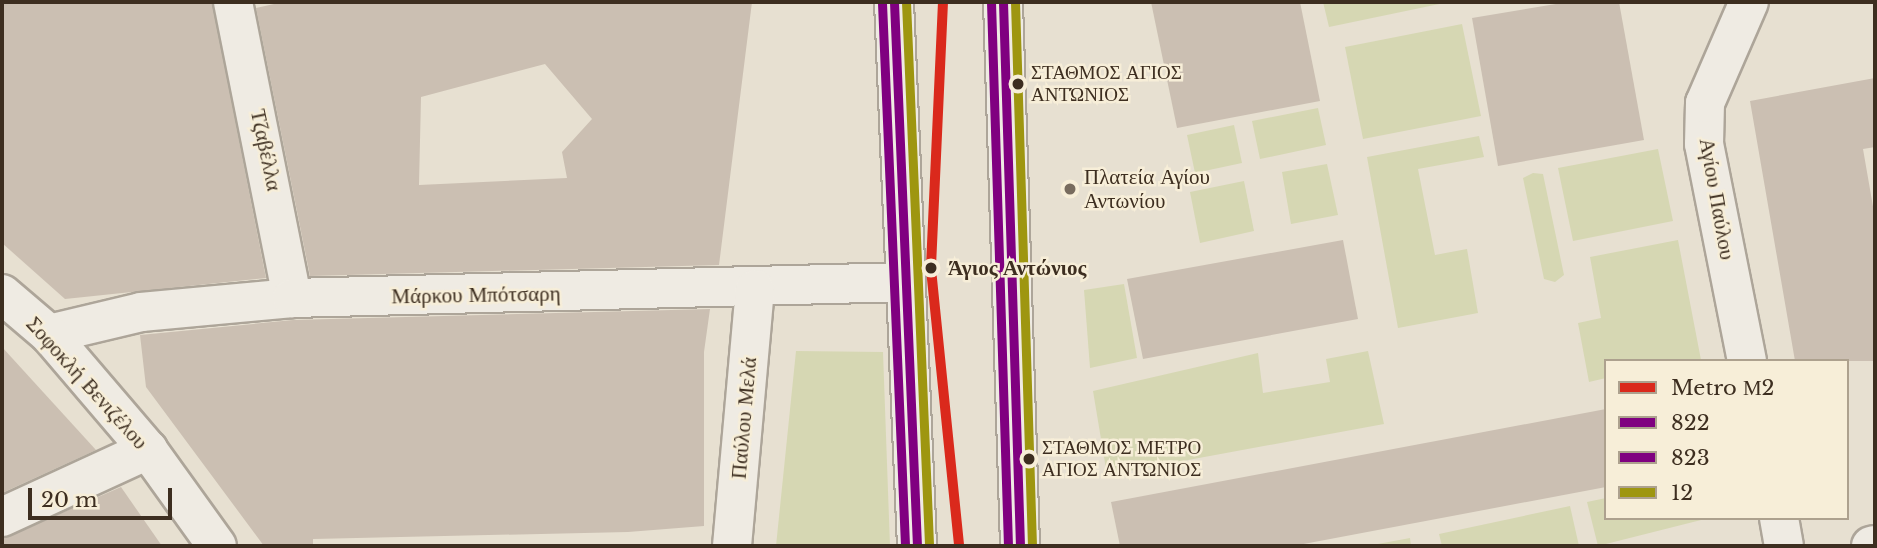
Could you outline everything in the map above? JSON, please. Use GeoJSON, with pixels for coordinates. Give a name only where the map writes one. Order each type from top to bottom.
{"type":"FeatureCollection","features":[{"type":"Feature","properties":{"kind":"street","name":"Τζαβέλλα"},"geometry":{"type":"LineString","coordinates":[[233,2],[292,299]]}},
{"type":"Feature","properties":{"kind":"street"},"geometry":{"type":"LineString","coordinates":[[894,2],[917,546]]}},
{"type":"Feature","properties":{"kind":"street"},"geometry":{"type":"LineString","coordinates":[[1003,2],[1020,546]]}},
{"type":"Feature","properties":{"kind":"street","name":"Αγίου Παύλου"},"geometry":{"type":"LineString","coordinates":[[1747,359],[1704,144],[1705,103],[1749,2]]}},
{"type":"Feature","properties":{"kind":"street","name":"Μάρκου Μπότσαρη"},"geometry":{"type":"LineString","coordinates":[[49,334],[141,312],[292,299],[755,289],[906,282]]}},
{"type":"Feature","properties":{"kind":"street","name":"Παύλου Μελά"},"geometry":{"type":"LineString","coordinates":[[732,546],[755,289]]}},
{"type":"Feature","properties":{"kind":"street","name":"Σοφοκλή Βενιζέλου"},"geometry":{"type":"LineString","coordinates":[[2,294],[49,334],[148,450],[216,546]]}},
{"type":"Feature","properties":{"kind":"street"},"geometry":{"type":"LineString","coordinates":[[2,517],[148,450]]}},
{"type":"Feature","properties":{"kind":"street"},"geometry":{"type":"LineString","coordinates":[[1779,520],[1784,546]]}},
{"type":"Feature","properties":{"kind":"green space"},"geometry":{"type":"Polygon","coordinates":[[[1323,2],[1449,2],[1329,27],[1323,2]]]}},
{"type":"Feature","properties":{"kind":"green space"},"geometry":{"type":"Polygon","coordinates":[[[1462,24],[1481,116],[1363,139],[1345,47],[1462,24]]]}},
{"type":"Feature","properties":{"kind":"green space"},"geometry":{"type":"Polygon","coordinates":[[[1318,108],[1326,145],[1260,159],[1252,121],[1318,108]]]}},
{"type":"Feature","properties":{"kind":"green space"},"geometry":{"type":"Polygon","coordinates":[[[1234,125],[1242,163],[1195,173],[1187,135],[1234,125]]]}},
{"type":"Feature","properties":{"kind":"green space"},"geometry":{"type":"Polygon","coordinates":[[[1479,136],[1484,157],[1418,169],[1435,255],[1467,249],[1478,313],[1398,328],[1367,157],[1479,136]]]}},
{"type":"Feature","properties":{"kind":"green space"},"geometry":{"type":"Polygon","coordinates":[[[1658,149],[1673,221],[1573,241],[1558,168],[1658,149]]]}},
{"type":"Feature","properties":{"kind":"green space"},"geometry":{"type":"Polygon","coordinates":[[[1327,164],[1338,215],[1291,224],[1282,172],[1327,164]]]}},
{"type":"Feature","properties":{"kind":"green space"},"geometry":{"type":"Polygon","coordinates":[[[1533,173],[1543,174],[1564,275],[1555,282],[1544,279],[1523,178],[1533,173]]]}},
{"type":"Feature","properties":{"kind":"green space"},"geometry":{"type":"Polygon","coordinates":[[[1244,181],[1254,231],[1200,243],[1190,192],[1244,181]]]}},
{"type":"Feature","properties":{"kind":"green space"},"geometry":{"type":"Polygon","coordinates":[[[1678,240],[1701,359],[1604,359],[1604,378],[1589,382],[1578,323],[1601,318],[1590,257],[1678,240]]]}},
{"type":"Feature","properties":{"kind":"green space"},"geometry":{"type":"Polygon","coordinates":[[[1124,284],[1137,358],[1090,368],[1084,290],[1124,284]]]}},
{"type":"Feature","properties":{"kind":"green space"},"geometry":{"type":"Polygon","coordinates":[[[796,351],[883,352],[890,546],[776,546],[796,351]]]}},
{"type":"Feature","properties":{"kind":"green space"},"geometry":{"type":"Polygon","coordinates":[[[1368,351],[1384,424],[1107,475],[1093,391],[1258,353],[1263,393],[1330,382],[1326,359],[1368,351]]]}},
{"type":"Feature","properties":{"kind":"green space"},"geometry":{"type":"Polygon","coordinates":[[[1604,498],[1604,520],[1701,520],[1598,546],[1587,502],[1604,498]]]}},
{"type":"Feature","properties":{"kind":"green space"},"geometry":{"type":"Polygon","coordinates":[[[1570,506],[1579,546],[1442,546],[1439,534],[1570,506]]]}},
{"type":"Feature","properties":{"kind":"green space"},"geometry":{"type":"Polygon","coordinates":[[[1410,538],[1411,546],[1367,546],[1410,538]]]}},
{"type":"Feature","properties":{"kind":"building"},"geometry":{"type":"Polygon","coordinates":[[[2,2],[212,2],[266,278],[65,299],[2,243],[2,2]]]}},
{"type":"Feature","properties":{"kind":"building"},"geometry":{"type":"Polygon","coordinates":[[[283,2],[752,2],[719,265],[310,276],[256,8],[283,2]],[[545,64],[421,97],[419,185],[567,178],[562,152],[592,119],[545,64]]]}},
{"type":"Feature","properties":{"kind":"building"},"geometry":{"type":"Polygon","coordinates":[[[1151,2],[1300,2],[1320,101],[1177,128],[1151,2]]]}},
{"type":"Feature","properties":{"kind":"building"},"geometry":{"type":"Polygon","coordinates":[[[1568,2],[1619,2],[1644,140],[1498,166],[1472,18],[1568,2]]]}},
{"type":"Feature","properties":{"kind":"building"},"geometry":{"type":"Polygon","coordinates":[[[1875,78],[1875,147],[1863,149],[1875,218],[1875,361],[1795,359],[1750,101],[1875,78]]]}},
{"type":"Feature","properties":{"kind":"building"},"geometry":{"type":"Polygon","coordinates":[[[1343,240],[1358,319],[1143,359],[1127,279],[1343,240]]]}},
{"type":"Feature","properties":{"kind":"building"},"geometry":{"type":"Polygon","coordinates":[[[710,309],[704,352],[704,526],[628,532],[313,539],[313,544],[264,546],[146,387],[140,335],[293,320],[710,309]]]}},
{"type":"Feature","properties":{"kind":"building"},"geometry":{"type":"Polygon","coordinates":[[[2,347],[96,450],[2,493],[2,347]]]}},
{"type":"Feature","properties":{"kind":"building"},"geometry":{"type":"Polygon","coordinates":[[[1604,409],[1604,487],[1293,546],[1120,546],[1111,502],[1604,409]]]}},
{"type":"Feature","properties":{"kind":"building"},"geometry":{"type":"Polygon","coordinates":[[[121,487],[162,546],[2,546],[2,539],[121,487]]]}},
{"type":"Feature","properties":{"kind":"metro line","name":"Μ2"},"geometry":{"type":"LineString","coordinates":[[943,2],[931,269],[959,546]]}},
{"type":"Feature","properties":{"kind":"transit line","name":"822"},"geometry":{"type":"LineString","coordinates":[[894,2],[917,546]]}},
{"type":"Feature","properties":{"kind":"transit line","name":"12"},"geometry":{"type":"LineString","coordinates":[[906,2],[929,545]]}},
{"type":"Feature","properties":{"kind":"transit line","name":"823"},"geometry":{"type":"LineString","coordinates":[[991,2],[1008,546]]}},
{"type":"Feature","properties":{"kind":"transit line","name":"822"},"geometry":{"type":"LineString","coordinates":[[1003,2],[1020,546]]}},
{"type":"Feature","properties":{"kind":"transit line","name":"12"},"geometry":{"type":"LineString","coordinates":[[1015,2],[1032,546]]}},
{"type":"Feature","properties":{"kind":"transit line","name":"823"},"geometry":{"type":"LineString","coordinates":[[882,3],[905,546]]}},
{"type":"Feature","properties":{"kind":"place","name":"ΣΤΑΘΜΟΣ ΑΓΙΟΣ ΑΝΤΏΝΙΟΣ"},"geometry":{"type":"Point","coordinates":[1018,84]}},
{"type":"Feature","properties":{"kind":"place","name":"Πλατεία Αγίου Αντωνίου"},"geometry":{"type":"Point","coordinates":[1070,189]}},
{"type":"Feature","properties":{"kind":"place","name":"Άγιος Αντώνιος"},"geometry":{"type":"Point","coordinates":[931,268]}},
{"type":"Feature","properties":{"kind":"place","name":"ΣΤΑΘΜΟΣ ΜΕΤΡΟ ΑΓΙΟΣ ΑΝΤΏΝΙΟΣ"},"geometry":{"type":"Point","coordinates":[1029,459]}}]}
